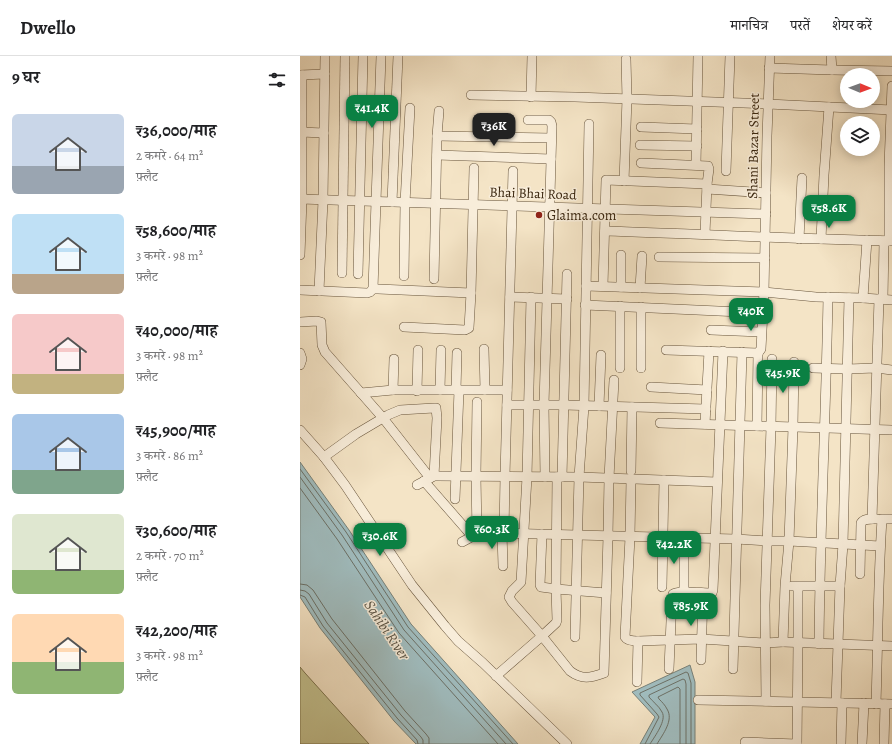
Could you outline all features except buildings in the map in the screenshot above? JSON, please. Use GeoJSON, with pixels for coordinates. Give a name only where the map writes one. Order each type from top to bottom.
{"type":"FeatureCollection","features":[{"type":"Feature","properties":{"kind":"street"},"geometry":{"type":"LineString","coordinates":[[319,291],[323,200],[325,56]]}},
{"type":"Feature","properties":{"kind":"street"},"geometry":{"type":"LineString","coordinates":[[342,273],[345,56]]}},
{"type":"Feature","properties":{"kind":"street"},"geometry":{"type":"LineString","coordinates":[[358,274],[363,56]]}},
{"type":"Feature","properties":{"kind":"street"},"geometry":{"type":"LineString","coordinates":[[373,289],[381,56]]}},
{"type":"Feature","properties":{"kind":"street"},"geometry":{"type":"LineString","coordinates":[[392,202],[398,56]]}},
{"type":"Feature","properties":{"kind":"street"},"geometry":{"type":"LineString","coordinates":[[531,97],[532,56]]}},
{"type":"Feature","properties":{"kind":"street"},"geometry":{"type":"LineString","coordinates":[[696,165],[698,56]]}},
{"type":"Feature","properties":{"kind":"street"},"geometry":{"type":"LineString","coordinates":[[726,171],[730,56]]}},
{"type":"Feature","properties":{"kind":"street","name":"Shani Bazar Street"},"geometry":{"type":"LineString","coordinates":[[757,426],[758,352],[761,349],[764,292],[770,56]]}},
{"type":"Feature","properties":{"kind":"street"},"geometry":{"type":"LineString","coordinates":[[831,56],[832,70]]}},
{"type":"Feature","properties":{"kind":"street"},"geometry":{"type":"LineString","coordinates":[[624,181],[627,99],[626,59]]}},
{"type":"Feature","properties":{"kind":"street"},"geometry":{"type":"LineString","coordinates":[[769,68],[892,71]]}},
{"type":"Feature","properties":{"kind":"street"},"geometry":{"type":"LineString","coordinates":[[300,255],[301,75],[325,74]]}},
{"type":"Feature","properties":{"kind":"street"},"geometry":{"type":"LineString","coordinates":[[872,519],[876,368],[884,300],[888,241],[892,86]]}},
{"type":"Feature","properties":{"kind":"street"},"geometry":{"type":"LineString","coordinates":[[472,96],[575,97],[728,102],[891,110]]}},
{"type":"Feature","properties":{"kind":"street"},"geometry":{"type":"LineString","coordinates":[[821,239],[824,174],[830,107]]}},
{"type":"Feature","properties":{"kind":"street"},"geometry":{"type":"LineString","coordinates":[[404,276],[405,203],[410,108]]}},
{"type":"Feature","properties":{"kind":"street"},"geometry":{"type":"LineString","coordinates":[[434,279],[437,136],[439,111]]}},
{"type":"Feature","properties":{"kind":"street"},"geometry":{"type":"LineString","coordinates":[[528,120],[549,120],[552,126],[544,405],[545,477]]}},
{"type":"Feature","properties":{"kind":"street"},"geometry":{"type":"LineString","coordinates":[[575,637],[579,478],[584,406],[589,124]]}},
{"type":"Feature","properties":{"kind":"street"},"geometry":{"type":"LineString","coordinates":[[641,127],[697,129]]}},
{"type":"Feature","properties":{"kind":"street"},"geometry":{"type":"LineString","coordinates":[[301,132],[324,132]]}},
{"type":"Feature","properties":{"kind":"street"},"geometry":{"type":"LineString","coordinates":[[437,136],[551,138]]}},
{"type":"Feature","properties":{"kind":"street"},"geometry":{"type":"LineString","coordinates":[[640,145],[697,146]]}},
{"type":"Feature","properties":{"kind":"street"},"geometry":{"type":"LineString","coordinates":[[437,155],[551,159]]}},
{"type":"Feature","properties":{"kind":"street"},"geometry":{"type":"LineString","coordinates":[[641,163],[706,165],[709,167],[706,234]]}},
{"type":"Feature","properties":{"kind":"street"},"geometry":{"type":"LineString","coordinates":[[404,327],[469,328],[474,168]]}},
{"type":"Feature","properties":{"kind":"street"},"geometry":{"type":"LineString","coordinates":[[503,566],[513,171]]}},
{"type":"Feature","properties":{"kind":"street"},"geometry":{"type":"LineString","coordinates":[[799,239],[802,178]]}},
{"type":"Feature","properties":{"kind":"street"},"geometry":{"type":"LineString","coordinates":[[603,286],[606,180],[707,187],[766,193]]}},
{"type":"Feature","properties":{"kind":"street","name":"Bhai Bhai Road"},"geometry":{"type":"LineString","coordinates":[[301,199],[766,214]]}},
{"type":"Feature","properties":{"kind":"street"},"geometry":{"type":"LineString","coordinates":[[605,231],[888,241]]}},
{"type":"Feature","properties":{"kind":"street"},"geometry":{"type":"LineString","coordinates":[[863,298],[866,240]]}},
{"type":"Feature","properties":{"kind":"street"},"geometry":{"type":"LineString","coordinates":[[621,287],[622,256]]}},
{"type":"Feature","properties":{"kind":"street"},"geometry":{"type":"LineString","coordinates":[[640,288],[642,256]]}},
{"type":"Feature","properties":{"kind":"street"},"geometry":{"type":"LineString","coordinates":[[659,257],[765,258]]}},
{"type":"Feature","properties":{"kind":"street"},"geometry":{"type":"LineString","coordinates":[[496,676],[542,636],[556,623],[557,620],[557,535],[564,405],[567,274]]}},
{"type":"Feature","properties":{"kind":"street"},"geometry":{"type":"LineString","coordinates":[[586,286],[764,292],[884,300]]}},
{"type":"Feature","properties":{"kind":"street"},"geometry":{"type":"LineString","coordinates":[[300,290],[367,293],[373,289],[471,293]]}},
{"type":"Feature","properties":{"kind":"street"},"geometry":{"type":"LineString","coordinates":[[510,297],[567,300]]}},
{"type":"Feature","properties":{"kind":"street"},"geometry":{"type":"LineString","coordinates":[[531,297],[527,477],[521,582],[512,591],[509,597],[570,671],[576,675],[586,678],[604,673],[609,478],[614,380]]}},
{"type":"Feature","properties":{"kind":"street"},"geometry":{"type":"LineString","coordinates":[[819,644],[819,586],[828,297]]}},
{"type":"Feature","properties":{"kind":"street"},"geometry":{"type":"LineString","coordinates":[[841,744],[838,644],[843,544],[849,298]]}},
{"type":"Feature","properties":{"kind":"street"},"geometry":{"type":"LineString","coordinates":[[585,304],[763,313]]}},
{"type":"Feature","properties":{"kind":"street"},"geometry":{"type":"LineString","coordinates":[[620,306],[620,368]]}},
{"type":"Feature","properties":{"kind":"street"},"geometry":{"type":"LineString","coordinates":[[641,307],[641,368]]}},
{"type":"Feature","properties":{"kind":"street"},"geometry":{"type":"LineString","coordinates":[[300,322],[320,321],[322,324],[322,345],[325,352],[383,418],[426,480],[474,535]]}},
{"type":"Feature","properties":{"kind":"street"},"geometry":{"type":"LineString","coordinates":[[711,330],[762,332]]}},
{"type":"Feature","properties":{"kind":"street"},"geometry":{"type":"LineString","coordinates":[[484,349],[485,390]]}},
{"type":"Feature","properties":{"kind":"street"},"geometry":{"type":"LineString","coordinates":[[417,390],[418,350]]}},
{"type":"Feature","properties":{"kind":"street"},"geometry":{"type":"LineString","coordinates":[[440,390],[441,350]]}},
{"type":"Feature","properties":{"kind":"street"},"geometry":{"type":"LineString","coordinates":[[666,350],[758,352]]}},
{"type":"Feature","properties":{"kind":"street"},"geometry":{"type":"LineString","coordinates":[[705,424],[709,351]]}},
{"type":"Feature","properties":{"kind":"street"},"geometry":{"type":"LineString","coordinates":[[668,669],[673,594],[684,592],[703,593],[712,592],[713,590],[723,352]]}},
{"type":"Feature","properties":{"kind":"street"},"geometry":{"type":"LineString","coordinates":[[733,669],[742,352]]}},
{"type":"Feature","properties":{"kind":"street"},"geometry":{"type":"LineString","coordinates":[[300,353],[302,360],[300,364]]}},
{"type":"Feature","properties":{"kind":"street"},"geometry":{"type":"LineString","coordinates":[[455,500],[457,353]]}},
{"type":"Feature","properties":{"kind":"street"},"geometry":{"type":"LineString","coordinates":[[599,406],[601,355]]}},
{"type":"Feature","properties":{"kind":"street"},"geometry":{"type":"LineString","coordinates":[[393,390],[394,359]]}},
{"type":"Feature","properties":{"kind":"street"},"geometry":{"type":"LineString","coordinates":[[766,701],[765,643],[772,360]]}},
{"type":"Feature","properties":{"kind":"street"},"geometry":{"type":"LineString","coordinates":[[783,642],[793,427],[794,362]]}},
{"type":"Feature","properties":{"kind":"street"},"geometry":{"type":"LineString","coordinates":[[813,368],[876,368],[892,370]]}},
{"type":"Feature","properties":{"kind":"street"},"geometry":{"type":"LineString","coordinates":[[651,387],[707,390]]}},
{"type":"Feature","properties":{"kind":"street"},"geometry":{"type":"LineString","coordinates":[[361,393],[393,390],[507,390]]}},
{"type":"Feature","properties":{"kind":"street"},"geometry":{"type":"LineString","coordinates":[[474,535],[477,402]]}},
{"type":"Feature","properties":{"kind":"street"},"geometry":{"type":"LineString","coordinates":[[507,404],[706,409]]}},
{"type":"Feature","properties":{"kind":"street"},"geometry":{"type":"LineString","coordinates":[[632,407],[630,537],[626,639],[638,641],[701,639],[765,643],[783,642],[892,646]]}},
{"type":"Feature","properties":{"kind":"street"},"geometry":{"type":"LineString","coordinates":[[324,457],[356,434],[388,414],[400,410],[436,408],[437,418],[426,480]]}},
{"type":"Feature","properties":{"kind":"street"},"geometry":{"type":"LineString","coordinates":[[660,423],[892,430]]}},
{"type":"Feature","properties":{"kind":"street"},"geometry":{"type":"LineString","coordinates":[[300,430],[324,457],[345,485],[426,604],[458,641],[567,744]]}},
{"type":"Feature","properties":{"kind":"street"},"geometry":{"type":"LineString","coordinates":[[426,480],[456,476],[609,478],[631,475],[664,480],[717,482]]}},
{"type":"Feature","properties":{"kind":"street"},"geometry":{"type":"LineString","coordinates":[[662,587],[664,480]]}},
{"type":"Feature","properties":{"kind":"street"},"geometry":{"type":"LineString","coordinates":[[860,574],[862,521],[872,519],[892,519]]}},
{"type":"Feature","properties":{"kind":"street"},"geometry":{"type":"LineString","coordinates":[[882,519],[878,645],[884,704],[884,744]]}},
{"type":"Feature","properties":{"kind":"street"},"geometry":{"type":"LineString","coordinates":[[462,542],[474,535],[503,533],[736,539],[880,546]]}},
{"type":"Feature","properties":{"kind":"street"},"geometry":{"type":"LineString","coordinates":[[542,534],[540,585],[543,588],[606,593]]}},
{"type":"Feature","properties":{"kind":"street"},"geometry":{"type":"LineString","coordinates":[[684,538],[684,592]]}},
{"type":"Feature","properties":{"kind":"street"},"geometry":{"type":"LineString","coordinates":[[785,586],[840,586]]}},
{"type":"Feature","properties":{"kind":"street"},"geometry":{"type":"LineString","coordinates":[[745,742],[797,744],[798,586]]}},
{"type":"Feature","properties":{"kind":"street"},"geometry":{"type":"LineString","coordinates":[[701,660],[703,593]]}},
{"type":"Feature","properties":{"kind":"street"},"geometry":{"type":"LineString","coordinates":[[637,682],[638,641]]}},
{"type":"Feature","properties":{"kind":"street"},"geometry":{"type":"LineString","coordinates":[[698,700],[884,704]]}},
{"type":"Feature","properties":{"kind":"street"},"geometry":{"type":"LineString","coordinates":[[862,744],[864,703]]}},
{"type":"Feature","properties":{"kind":"shaded area"},"geometry":{"type":"Polygon","coordinates":[[[300,667],[305,673],[369,744],[300,744],[300,667]]]}},
{"type":"Feature","properties":{"kind":"water","name":"Sahibi River"},"geometry":{"type":"Polygon","coordinates":[[[300,462],[349,530],[411,624],[518,744],[416,744],[394,721],[320,628],[300,597],[300,462]]]}},
{"type":"Feature","properties":{"kind":"water"},"geometry":{"type":"Polygon","coordinates":[[[690,665],[695,682],[695,744],[640,744],[655,717],[632,692],[690,665]]]}},
{"type":"Feature","properties":{"kind":"place","name":"Glaima.com"},"geometry":{"type":"Point","coordinates":[539,215]}}]}
